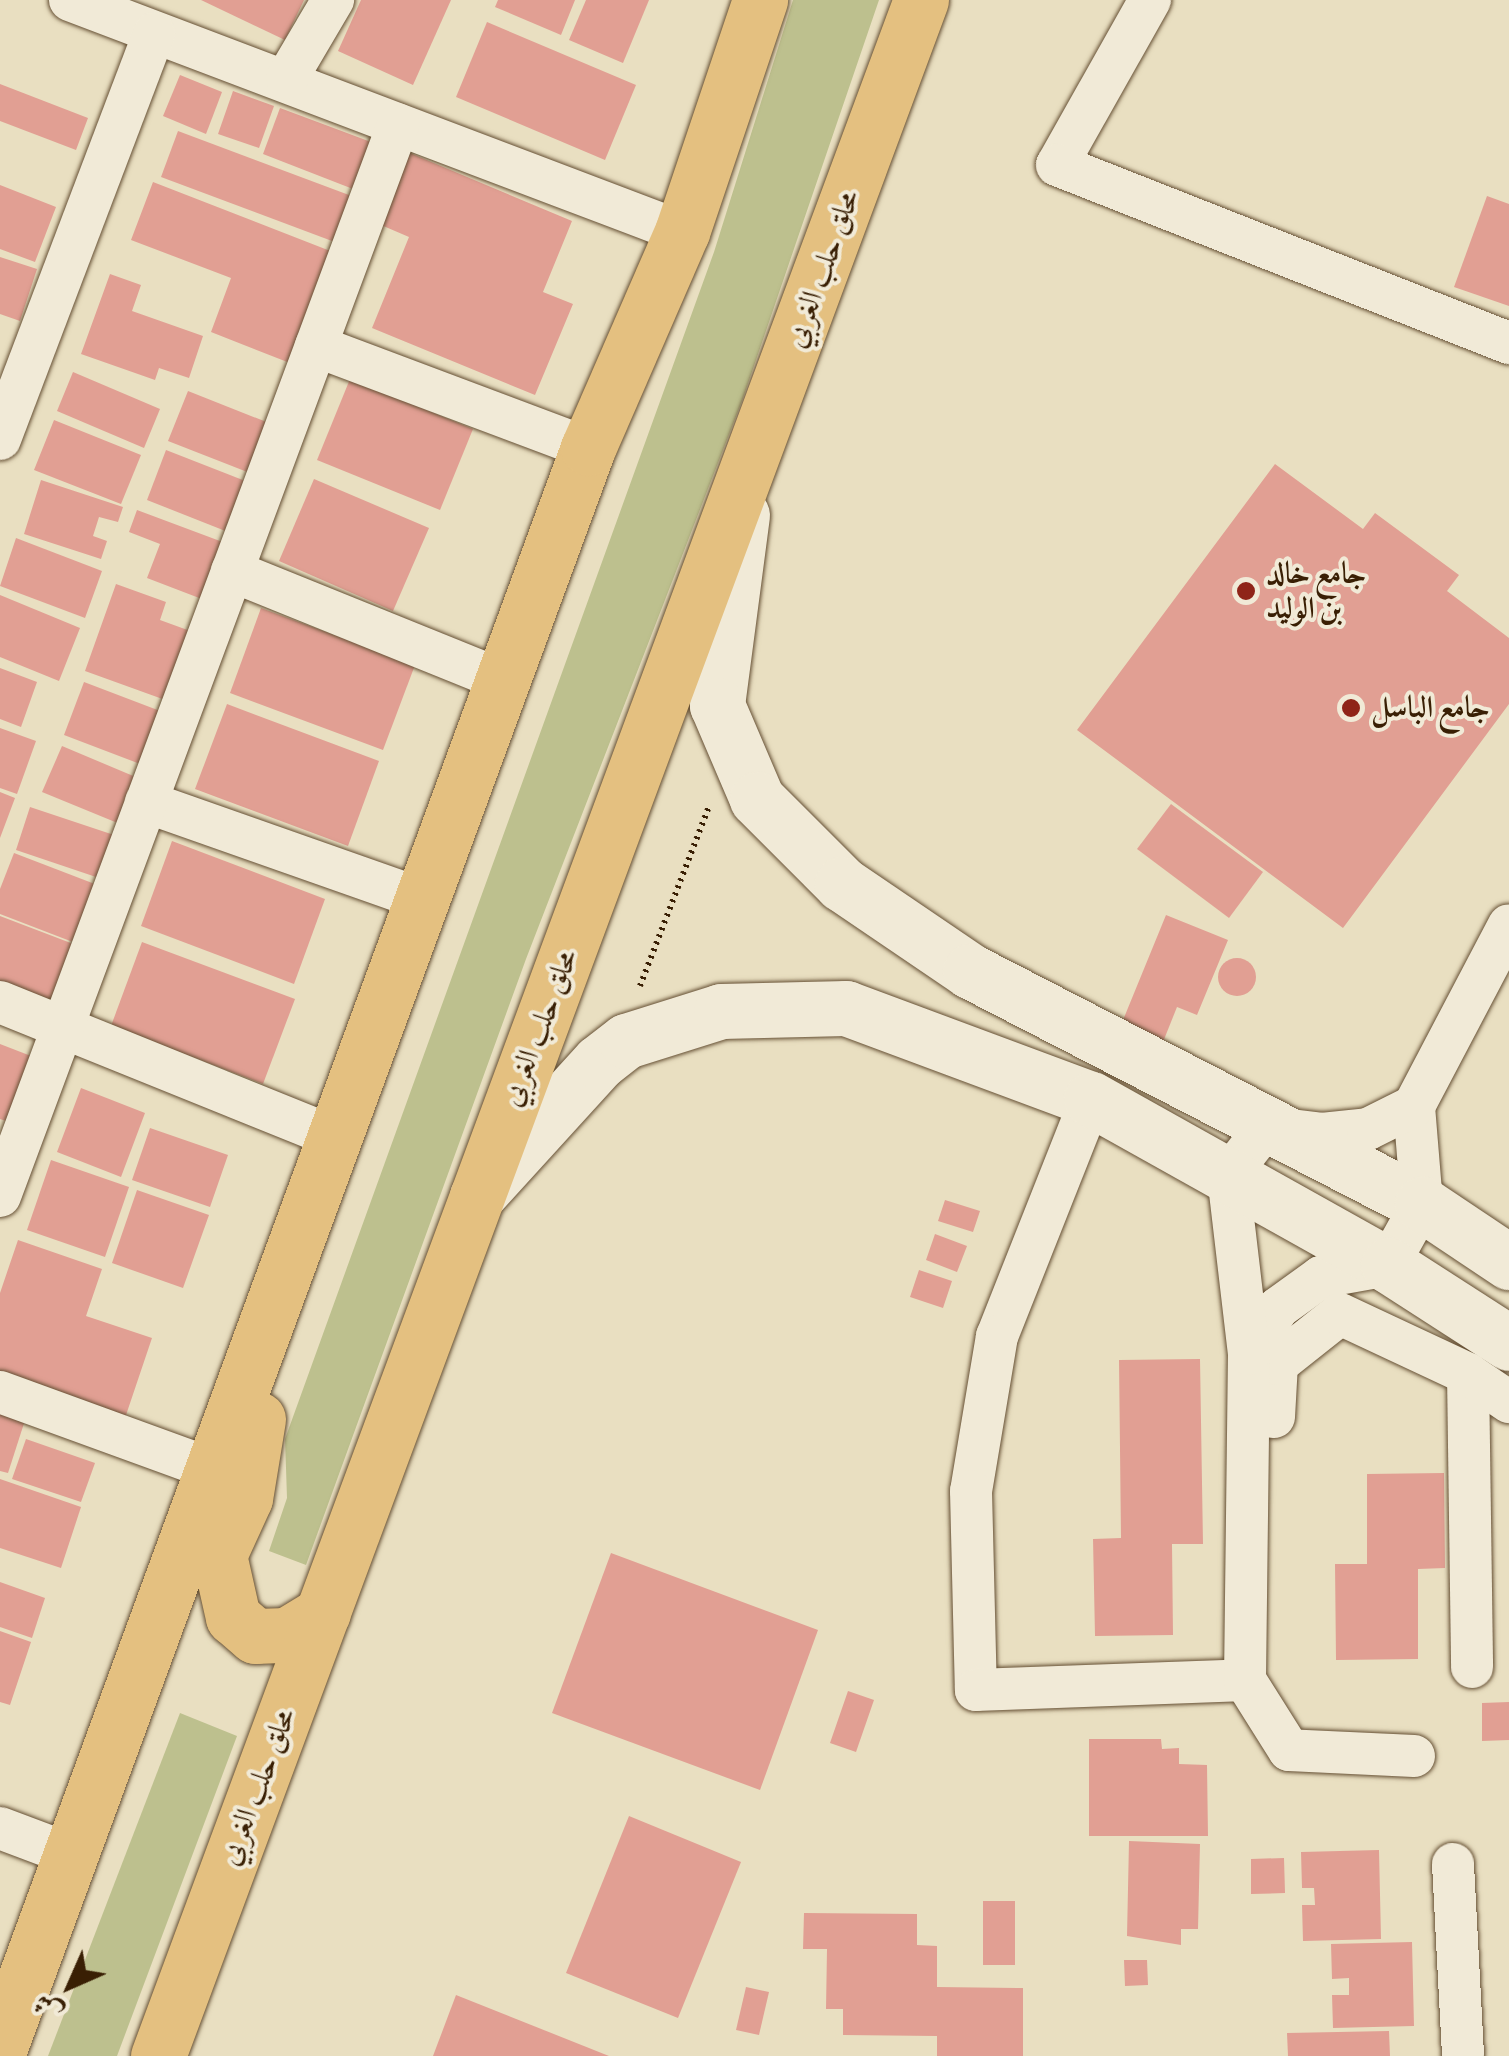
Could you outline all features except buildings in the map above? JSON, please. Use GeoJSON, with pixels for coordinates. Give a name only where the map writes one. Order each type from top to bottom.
{"type":"FeatureCollection","features":[{"type":"Feature","properties":{"kind":"highway"},"geometry":{"type":"LineString","coordinates":[[0,2046],[338,1138],[588,448],[682,232],[760,0]]}},
{"type":"Feature","properties":{"kind":"highway","name":"محلق حلب الغربي"},"geometry":{"type":"LineString","coordinates":[[158,2056],[921,0]]}},
{"type":"Feature","properties":{"kind":"highway"},"geometry":{"type":"LineString","coordinates":[[264,1331],[256,1443],[245,1498],[219,1555],[233,1617],[255,1636],[287,1635],[323,1613]]}},
{"type":"Feature","properties":{"kind":"main road"},"geometry":{"type":"LineString","coordinates":[[747,476],[717,704],[757,799],[842,884],[970,971],[1266,1127],[1422,1204],[1509,1262]]}},
{"type":"Feature","properties":{"kind":"main road"},"geometry":{"type":"LineString","coordinates":[[477,1196],[617,1048],[721,1011],[846,1008],[1091,1098],[1388,1265],[1489,1358]]}},
{"type":"Feature","properties":{"kind":"street"},"geometry":{"type":"LineString","coordinates":[[70,0],[136,18],[398,125],[682,232]]}},
{"type":"Feature","properties":{"kind":"street"},"geometry":{"type":"LineString","coordinates":[[287,78],[333,0]]}},
{"type":"Feature","properties":{"kind":"street"},"geometry":{"type":"LineString","coordinates":[[1150,0],[1057,165],[1509,343]]}},
{"type":"Feature","properties":{"kind":"street"},"geometry":{"type":"LineString","coordinates":[[0,439],[136,18]]}},
{"type":"Feature","properties":{"kind":"street"},"geometry":{"type":"LineString","coordinates":[[0,1196],[398,125]]}},
{"type":"Feature","properties":{"kind":"street"},"geometry":{"type":"LineString","coordinates":[[316,346],[588,448]]}},
{"type":"Feature","properties":{"kind":"street"},"geometry":{"type":"LineString","coordinates":[[232,571],[504,681]]}},
{"type":"Feature","properties":{"kind":"street"},"geometry":{"type":"LineString","coordinates":[[146,802],[425,900]]}},
{"type":"Feature","properties":{"kind":"street"},"geometry":{"type":"LineString","coordinates":[[1249,1354],[1278,1308],[1321,1277],[1388,1265],[1422,1204],[1414,1106],[1509,925]]}},
{"type":"Feature","properties":{"kind":"street"},"geometry":{"type":"LineString","coordinates":[[0,1002],[338,1138]]}},
{"type":"Feature","properties":{"kind":"street"},"geometry":{"type":"LineString","coordinates":[[1091,1098],[996,1336],[971,1491],[976,1690],[1245,1680]]}},
{"type":"Feature","properties":{"kind":"street"},"geometry":{"type":"LineString","coordinates":[[1414,1106],[1368,1128],[1322,1134],[1266,1127],[1228,1176],[1249,1354],[1245,1680],[1289,1750],[1414,1756]]}},
{"type":"Feature","properties":{"kind":"street"},"geometry":{"type":"LineString","coordinates":[[1247,1505],[1276,1504],[1277,1364],[1340,1314],[1489,1358],[1509,1402]]}},
{"type":"Feature","properties":{"kind":"street"},"geometry":{"type":"LineString","coordinates":[[1472,1667],[1489,1358]]}},
{"type":"Feature","properties":{"kind":"street"},"geometry":{"type":"LineString","coordinates":[[0,1392],[214,1470]]}},
{"type":"Feature","properties":{"kind":"street"},"geometry":{"type":"LineString","coordinates":[[0,1828],[72,1855]]}},
{"type":"Feature","properties":{"kind":"street"},"geometry":{"type":"LineString","coordinates":[[1453,1864],[1463,2056]]}},
{"type":"Feature","properties":{"kind":"path"},"geometry":{"type":"LineString","coordinates":[[617,1048],[733,743]]}},
{"type":"Feature","properties":{"kind":"green space"},"geometry":{"type":"Polygon","coordinates":[[[793,0],[879,0],[742,401],[526,959],[306,1565],[269,1551],[287,1498],[285,1439],[714,252],[793,0]]]}},
{"type":"Feature","properties":{"kind":"green space"},"geometry":{"type":"Polygon","coordinates":[[[180,1713],[237,1736],[117,2056],[48,2056],[180,1713]]]}},
{"type":"Feature","properties":{"kind":"place","name":"جامع خالد بن الوليد"},"geometry":{"type":"Point","coordinates":[1246,591]}},
{"type":"Feature","properties":{"kind":"place","name":"جامع الباسل"},"geometry":{"type":"Point","coordinates":[1351,708]}}]}
